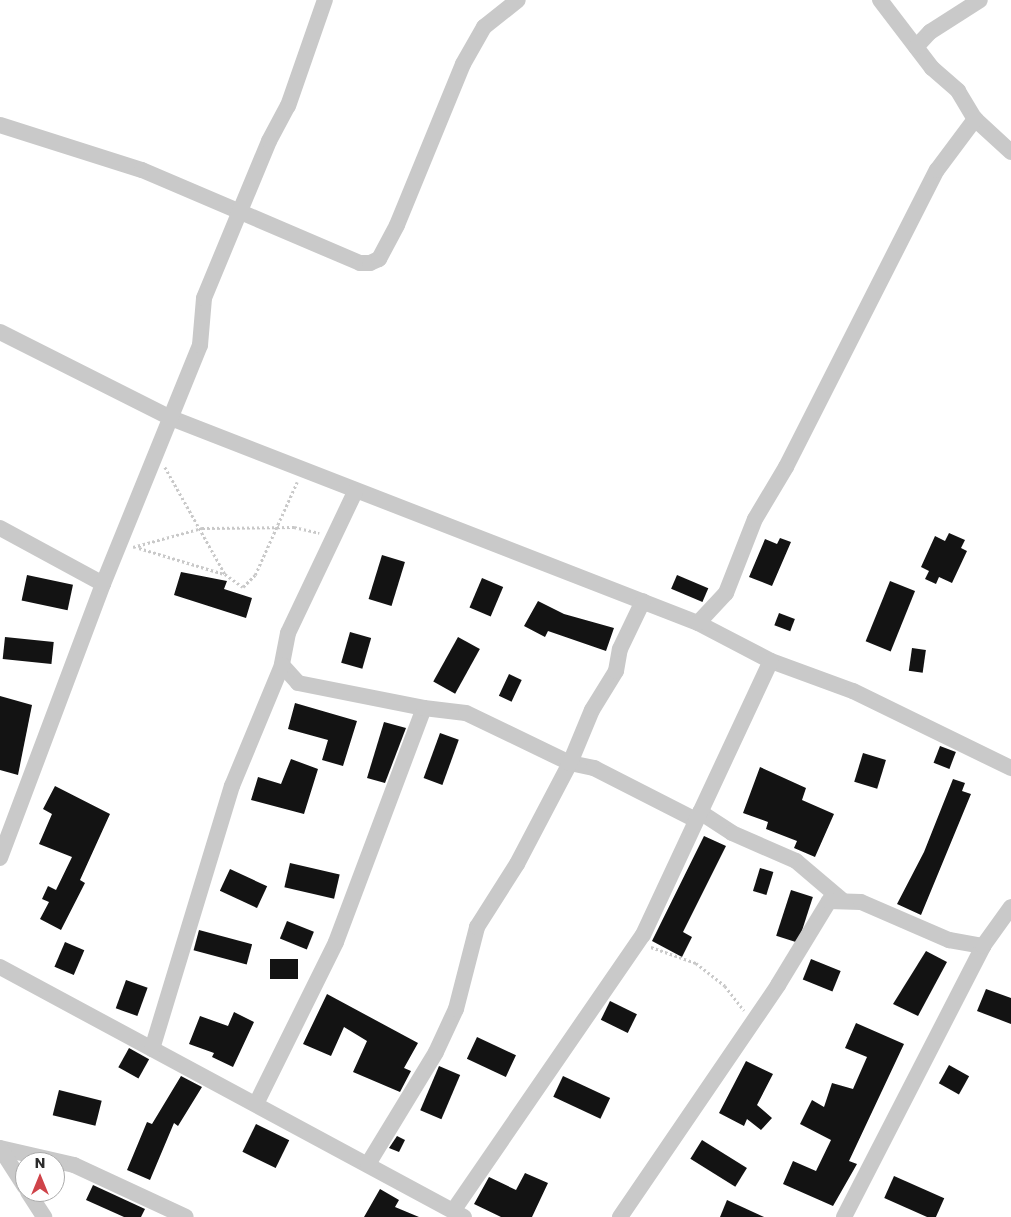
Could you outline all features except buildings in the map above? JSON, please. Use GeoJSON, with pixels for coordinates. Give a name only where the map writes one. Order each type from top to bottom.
{"type":"FeatureCollection","features":[{"type":"Feature","properties":{"kind":"street"},"geometry":{"type":"LineString","coordinates":[[0,858],[103,584],[127,545],[156,453],[200,345],[204,298],[299,77],[325,0]]}},
{"type":"Feature","properties":{"kind":"street"},"geometry":{"type":"LineString","coordinates":[[0,125],[142,170],[242,213],[292,231],[360,263],[379,259],[430,154],[463,64],[484,27],[518,0]]}},
{"type":"Feature","properties":{"kind":"street"},"geometry":{"type":"LineString","coordinates":[[880,0],[916,47],[958,91],[975,119],[1011,152]]}},
{"type":"Feature","properties":{"kind":"street"},"geometry":{"type":"LineString","coordinates":[[916,47],[930,32],[980,0]]}},
{"type":"Feature","properties":{"kind":"street"},"geometry":{"type":"LineString","coordinates":[[698,623],[726,593],[755,519],[786,468],[937,170],[975,119]]}},
{"type":"Feature","properties":{"kind":"street"},"geometry":{"type":"LineString","coordinates":[[0,332],[171,418],[355,492],[698,623],[771,661],[853,691],[1011,768]]}},
{"type":"Feature","properties":{"kind":"street"},"geometry":{"type":"LineString","coordinates":[[152,1049],[232,786],[282,666],[288,633],[333,534],[355,492]]}},
{"type":"Feature","properties":{"kind":"street"},"geometry":{"type":"LineString","coordinates":[[0,528],[103,584]]}},
{"type":"Feature","properties":{"kind":"street"},"geometry":{"type":"LineString","coordinates":[[368,1164],[436,1052],[456,1009],[477,927],[517,864],[570,763],[592,710],[616,672],[620,649],[643,601]]}},
{"type":"Feature","properties":{"kind":"street"},"geometry":{"type":"LineString","coordinates":[[0,966],[152,1049],[257,1102],[459,1214],[643,935],[771,661]]}},
{"type":"Feature","properties":{"kind":"street"},"geometry":{"type":"LineString","coordinates":[[282,666],[298,683],[424,708],[466,713],[570,763],[594,768],[796,861],[842,900]]}},
{"type":"Feature","properties":{"kind":"street"},"geometry":{"type":"LineString","coordinates":[[257,1102],[336,942],[424,708]]}},
{"type":"Feature","properties":{"kind":"street"},"geometry":{"type":"LineString","coordinates":[[620,1217],[752,1022],[829,901],[861,902],[949,940],[983,946]]}},
{"type":"Feature","properties":{"kind":"street"},"geometry":{"type":"LineString","coordinates":[[844,1217],[983,946],[1011,907]]}},
{"type":"Feature","properties":{"kind":"street"},"geometry":{"type":"LineString","coordinates":[[0,1148],[15,1171]]}},
{"type":"Feature","properties":{"kind":"street"},"geometry":{"type":"LineString","coordinates":[[0,1148],[74,1165],[186,1217]]}},
{"type":"Feature","properties":{"kind":"street"},"geometry":{"type":"LineString","coordinates":[[34,1202],[44,1217]]}},
{"type":"Feature","properties":{"kind":"path"},"geometry":{"type":"LineString","coordinates":[[156,453],[202,528],[225,574]]}},
{"type":"Feature","properties":{"kind":"path"},"geometry":{"type":"LineString","coordinates":[[127,545],[225,574],[243,587],[255,575],[302,471]]}},
{"type":"Feature","properties":{"kind":"path"},"geometry":{"type":"LineString","coordinates":[[127,545],[202,528],[277,527],[333,534]]}},
{"type":"Feature","properties":{"kind":"path"},"geometry":{"type":"LineString","coordinates":[[643,935],[658,952],[696,962],[725,986],[752,1022]]}}]}
